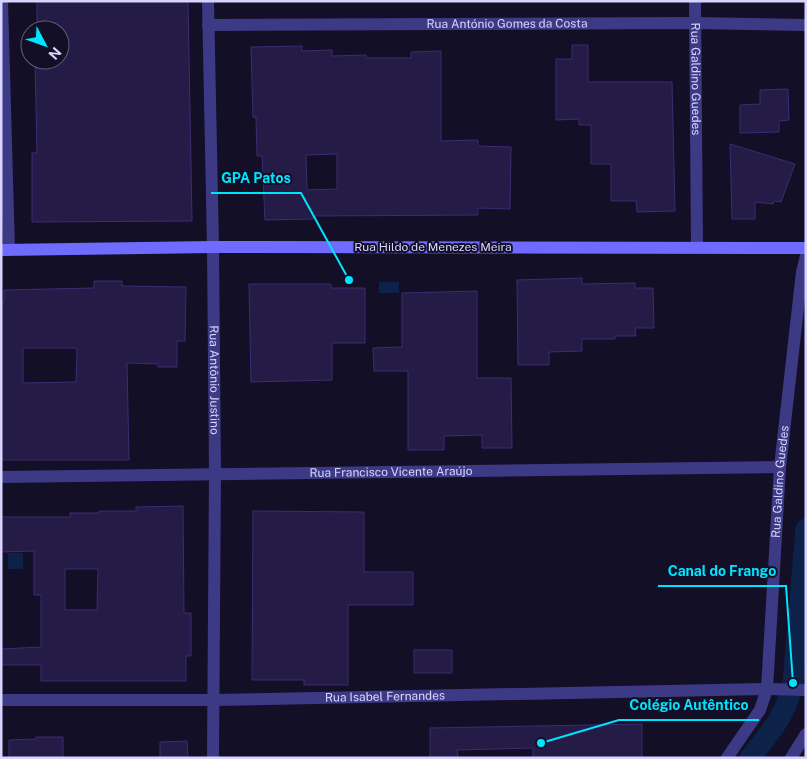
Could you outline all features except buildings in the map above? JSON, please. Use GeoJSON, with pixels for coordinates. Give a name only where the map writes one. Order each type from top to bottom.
{"type":"FeatureCollection","features":[{"type":"Feature","properties":{"kind":"street"},"geometry":{"type":"LineString","coordinates":[[2,1],[5,250]]}},
{"type":"Feature","properties":{"kind":"street","name":"Rua Antônio Justino"},"geometry":{"type":"LineString","coordinates":[[208,1],[215,473],[213,758]]}},
{"type":"Feature","properties":{"kind":"street","name":"Rua Galdino Guedes"},"geometry":{"type":"LineString","coordinates":[[696,1],[697,247]]}},
{"type":"Feature","properties":{"kind":"street","name":"Rua António Gomes da Costa"},"geometry":{"type":"LineString","coordinates":[[208,25],[696,23],[806,25]]}},
{"type":"Feature","properties":{"kind":"street","name":"Rua Hildo de Menezes Meira"},"geometry":{"type":"LineString","coordinates":[[5,250],[213,247],[806,248]]}},
{"type":"Feature","properties":{"kind":"street","name":"Rua Galdino Guedes"},"geometry":{"type":"LineString","coordinates":[[727,758],[760,710],[767,689],[780,466],[802,272],[806,256]]}},
{"type":"Feature","properties":{"kind":"street","name":"Rua Francisco Vicente Araújo"},"geometry":{"type":"LineString","coordinates":[[1,477],[780,466]]}},
{"type":"Feature","properties":{"kind":"street","name":"Rua Isabel Fernandes"},"geometry":{"type":"LineString","coordinates":[[1,700],[213,700],[767,689],[806,690]]}},
{"type":"Feature","properties":{"kind":"street"},"geometry":{"type":"LineString","coordinates":[[791,758],[806,734]]}},
{"type":"Feature","properties":{"kind":"water"},"geometry":{"type":"Polygon","coordinates":[[[379,282],[399,282],[399,293],[379,293],[379,282]]]}},
{"type":"Feature","properties":{"kind":"water"},"geometry":{"type":"Polygon","coordinates":[[[8,553],[23,553],[23,569],[8,569],[8,553]]]}},
{"type":"Feature","properties":{"kind":"waterway"},"geometry":{"type":"LineString","coordinates":[[750,758],[781,715],[793,683],[806,529]]}},
{"type":"Feature","properties":{"kind":"place","name":"GPA Patos"},"geometry":{"type":"Point","coordinates":[349,280]}},
{"type":"Feature","properties":{"kind":"place","name":"Canal do Frango"},"geometry":{"type":"Point","coordinates":[793,683]}},
{"type":"Feature","properties":{"kind":"place","name":"Colégio Autêntico"},"geometry":{"type":"Point","coordinates":[541,743]}}]}
